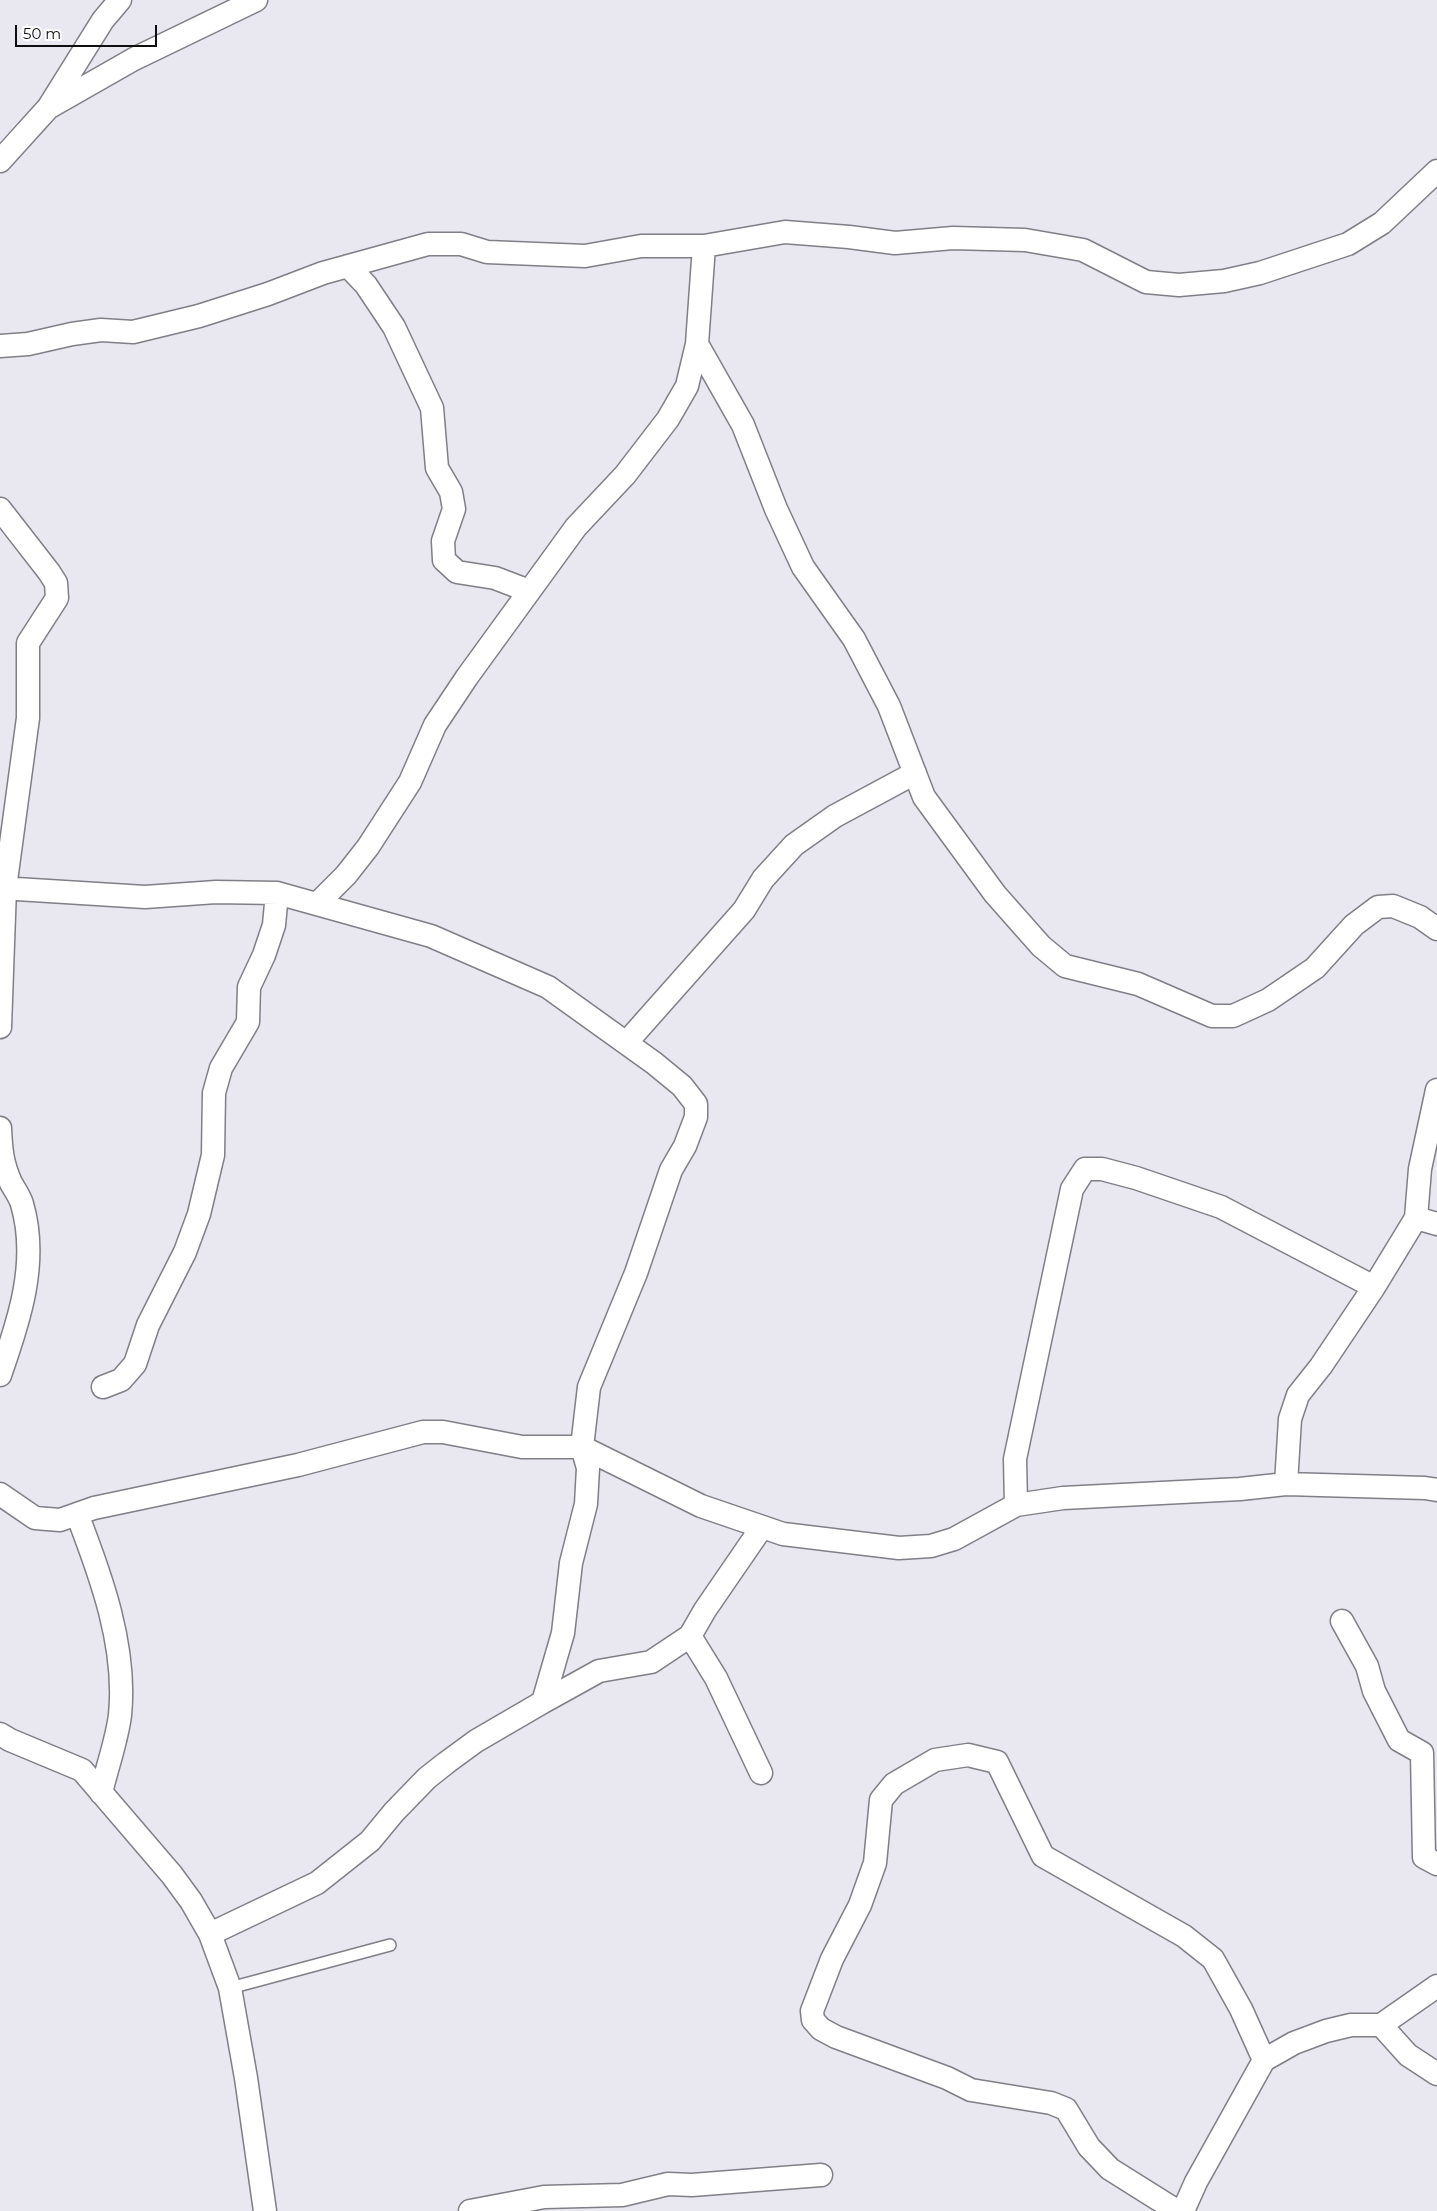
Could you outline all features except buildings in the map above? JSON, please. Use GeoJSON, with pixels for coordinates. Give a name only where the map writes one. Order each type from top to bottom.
{"type":"FeatureCollection","features":[{"type":"Feature","properties":{"kind":"street"},"geometry":{"type":"LineString","coordinates":[[0,161],[48,108],[104,20],[120,0]]}},
{"type":"Feature","properties":{"kind":"street"},"geometry":{"type":"LineString","coordinates":[[48,108],[134,59],[256,0]]}},
{"type":"Feature","properties":{"kind":"street"},"geometry":{"type":"LineString","coordinates":[[0,346],[28,344],[72,334],[101,330],[133,332],[199,316],[348,266],[428,244],[460,244],[487,252],[584,256],[641,246],[704,246],[785,232],[895,243],[953,238],[1025,240],[1083,250],[1146,282],[1179,286],[1224,281],[1260,273],[1348,244],[1382,223],[1437,171]]}},
{"type":"Feature","properties":{"kind":"street"},"geometry":{"type":"LineString","coordinates":[[318,903],[346,875],[368,847],[410,782],[435,725],[466,678],[576,527],[625,475],[668,419],[687,386],[697,344],[704,246]]}},
{"type":"Feature","properties":{"kind":"street"},"geometry":{"type":"LineString","coordinates":[[348,266],[366,286],[394,327],[432,408],[438,468],[451,492],[454,509],[442,541],[444,560],[457,572],[495,578],[529,591]]}},
{"type":"Feature","properties":{"kind":"street"},"geometry":{"type":"LineString","coordinates":[[697,344],[743,425],[776,509],[803,567],[854,639],[889,706],[924,798],[995,894],[1040,946],[1065,966],[1138,984],[1212,1016],[1232,1016],[1268,1000],[1315,968],[1354,925],[1378,907],[1394,906],[1420,918],[1437,930]]}},
{"type":"Feature","properties":{"kind":"street"},"geometry":{"type":"LineString","coordinates":[[0,509],[49,572],[56,583],[57,598],[28,643],[28,718],[3,888],[0,1027]]}},
{"type":"Feature","properties":{"kind":"street"},"geometry":{"type":"LineString","coordinates":[[626,1043],[744,910],[763,878],[794,845],[835,816],[915,773]]}},
{"type":"Feature","properties":{"kind":"street"},"geometry":{"type":"LineString","coordinates":[[3,888],[145,897],[216,892],[277,893],[431,936],[548,988],[626,1043],[682,1086],[696,1104],[696,1117],[685,1146],[671,1170],[636,1273],[589,1387],[582,1447],[588,1468],[586,1504],[571,1563],[563,1633],[543,1702]]}},
{"type":"Feature","properties":{"kind":"street"},"geometry":{"type":"LineString","coordinates":[[104,1387],[121,1380],[135,1364],[148,1325],[185,1252],[199,1214],[213,1155],[214,1093],[221,1068],[248,1022],[249,986],[264,956],[274,925],[277,893]]}},
{"type":"Feature","properties":{"kind":"street"},"geometry":{"type":"LineString","coordinates":[[1286,1484],[1290,1419],[1298,1395],[1321,1366],[1374,1287],[1427,1221],[1420,1169],[1437,1090]]}},
{"type":"Feature","properties":{"kind":"street"},"geometry":{"type":"LineString","coordinates":[[0,1128],[1,1156],[22,1203],[28,1240],[28,1280],[0,1375]]}},
{"type":"Feature","properties":{"kind":"street"},"geometry":{"type":"LineString","coordinates":[[1016,1505],[1015,1459],[1072,1188],[1085,1169],[1102,1169],[1128,1176],[1221,1207],[1374,1287]]}},
{"type":"Feature","properties":{"kind":"street"},"geometry":{"type":"LineString","coordinates":[[0,1494],[36,1518],[60,1520],[150,1496],[298,1465],[423,1432],[442,1432],[522,1447],[582,1447],[701,1506],[783,1534],[900,1548],[931,1546],[954,1539],[1016,1505],[1063,1498],[1240,1489],[1286,1484],[1425,1488],[1437,1490]]}},
{"type":"Feature","properties":{"kind":"street"},"geometry":{"type":"LineString","coordinates":[[77,1514],[98,1567],[112,1620],[120,1675],[120,1715],[101,1793]]}},
{"type":"Feature","properties":{"kind":"street"},"geometry":{"type":"LineString","coordinates":[[210,1934],[317,1883],[370,1840],[427,1778],[476,1741],[599,1671],[651,1662],[690,1636],[705,1610],[762,1527]]}},
{"type":"Feature","properties":{"kind":"street"},"geometry":{"type":"LineString","coordinates":[[1342,1621],[1367,1666],[1374,1691],[1399,1740],[1422,1753],[1424,1857],[1437,1864]]}},
{"type":"Feature","properties":{"kind":"street"},"geometry":{"type":"LineString","coordinates":[[690,1636],[716,1678],[761,1773]]}},
{"type":"Feature","properties":{"kind":"street"},"geometry":{"type":"LineString","coordinates":[[0,1734],[82,1770],[172,1875],[191,1901],[210,1934],[230,1988],[246,2078],[265,2211]]}},
{"type":"Feature","properties":{"kind":"street"},"geometry":{"type":"LineString","coordinates":[[1177,2211],[1110,2169],[1089,2147],[1066,2109],[1051,2103],[971,2090],[947,2078],[836,2037],[821,2029],[813,2020],[812,2011],[817,1995],[832,1959],[860,1905],[875,1863],[880,1800],[894,1784],[935,1760],[968,1755],[997,1762],[1043,1856],[1184,1936],[1213,1959],[1241,2009],[1264,2060]]}},
{"type":"Feature","properties":{"kind":"street"},"geometry":{"type":"LineString","coordinates":[[1183,2211],[1196,2182],[1264,2060],[1294,2044],[1326,2032],[1351,2025],[1380,2025],[1437,1986]]}},
{"type":"Feature","properties":{"kind":"street"},"geometry":{"type":"LineString","coordinates":[[1380,2025],[1408,2055],[1437,2074]]}},
{"type":"Feature","properties":{"kind":"street"},"geometry":{"type":"LineString","coordinates":[[470,2211],[544,2197],[622,2196],[668,2184],[692,2185],[821,2175]]}},
{"type":"Feature","properties":{"kind":"lane"},"geometry":{"type":"LineString","coordinates":[[230,1988],[390,1945]]}}]}
